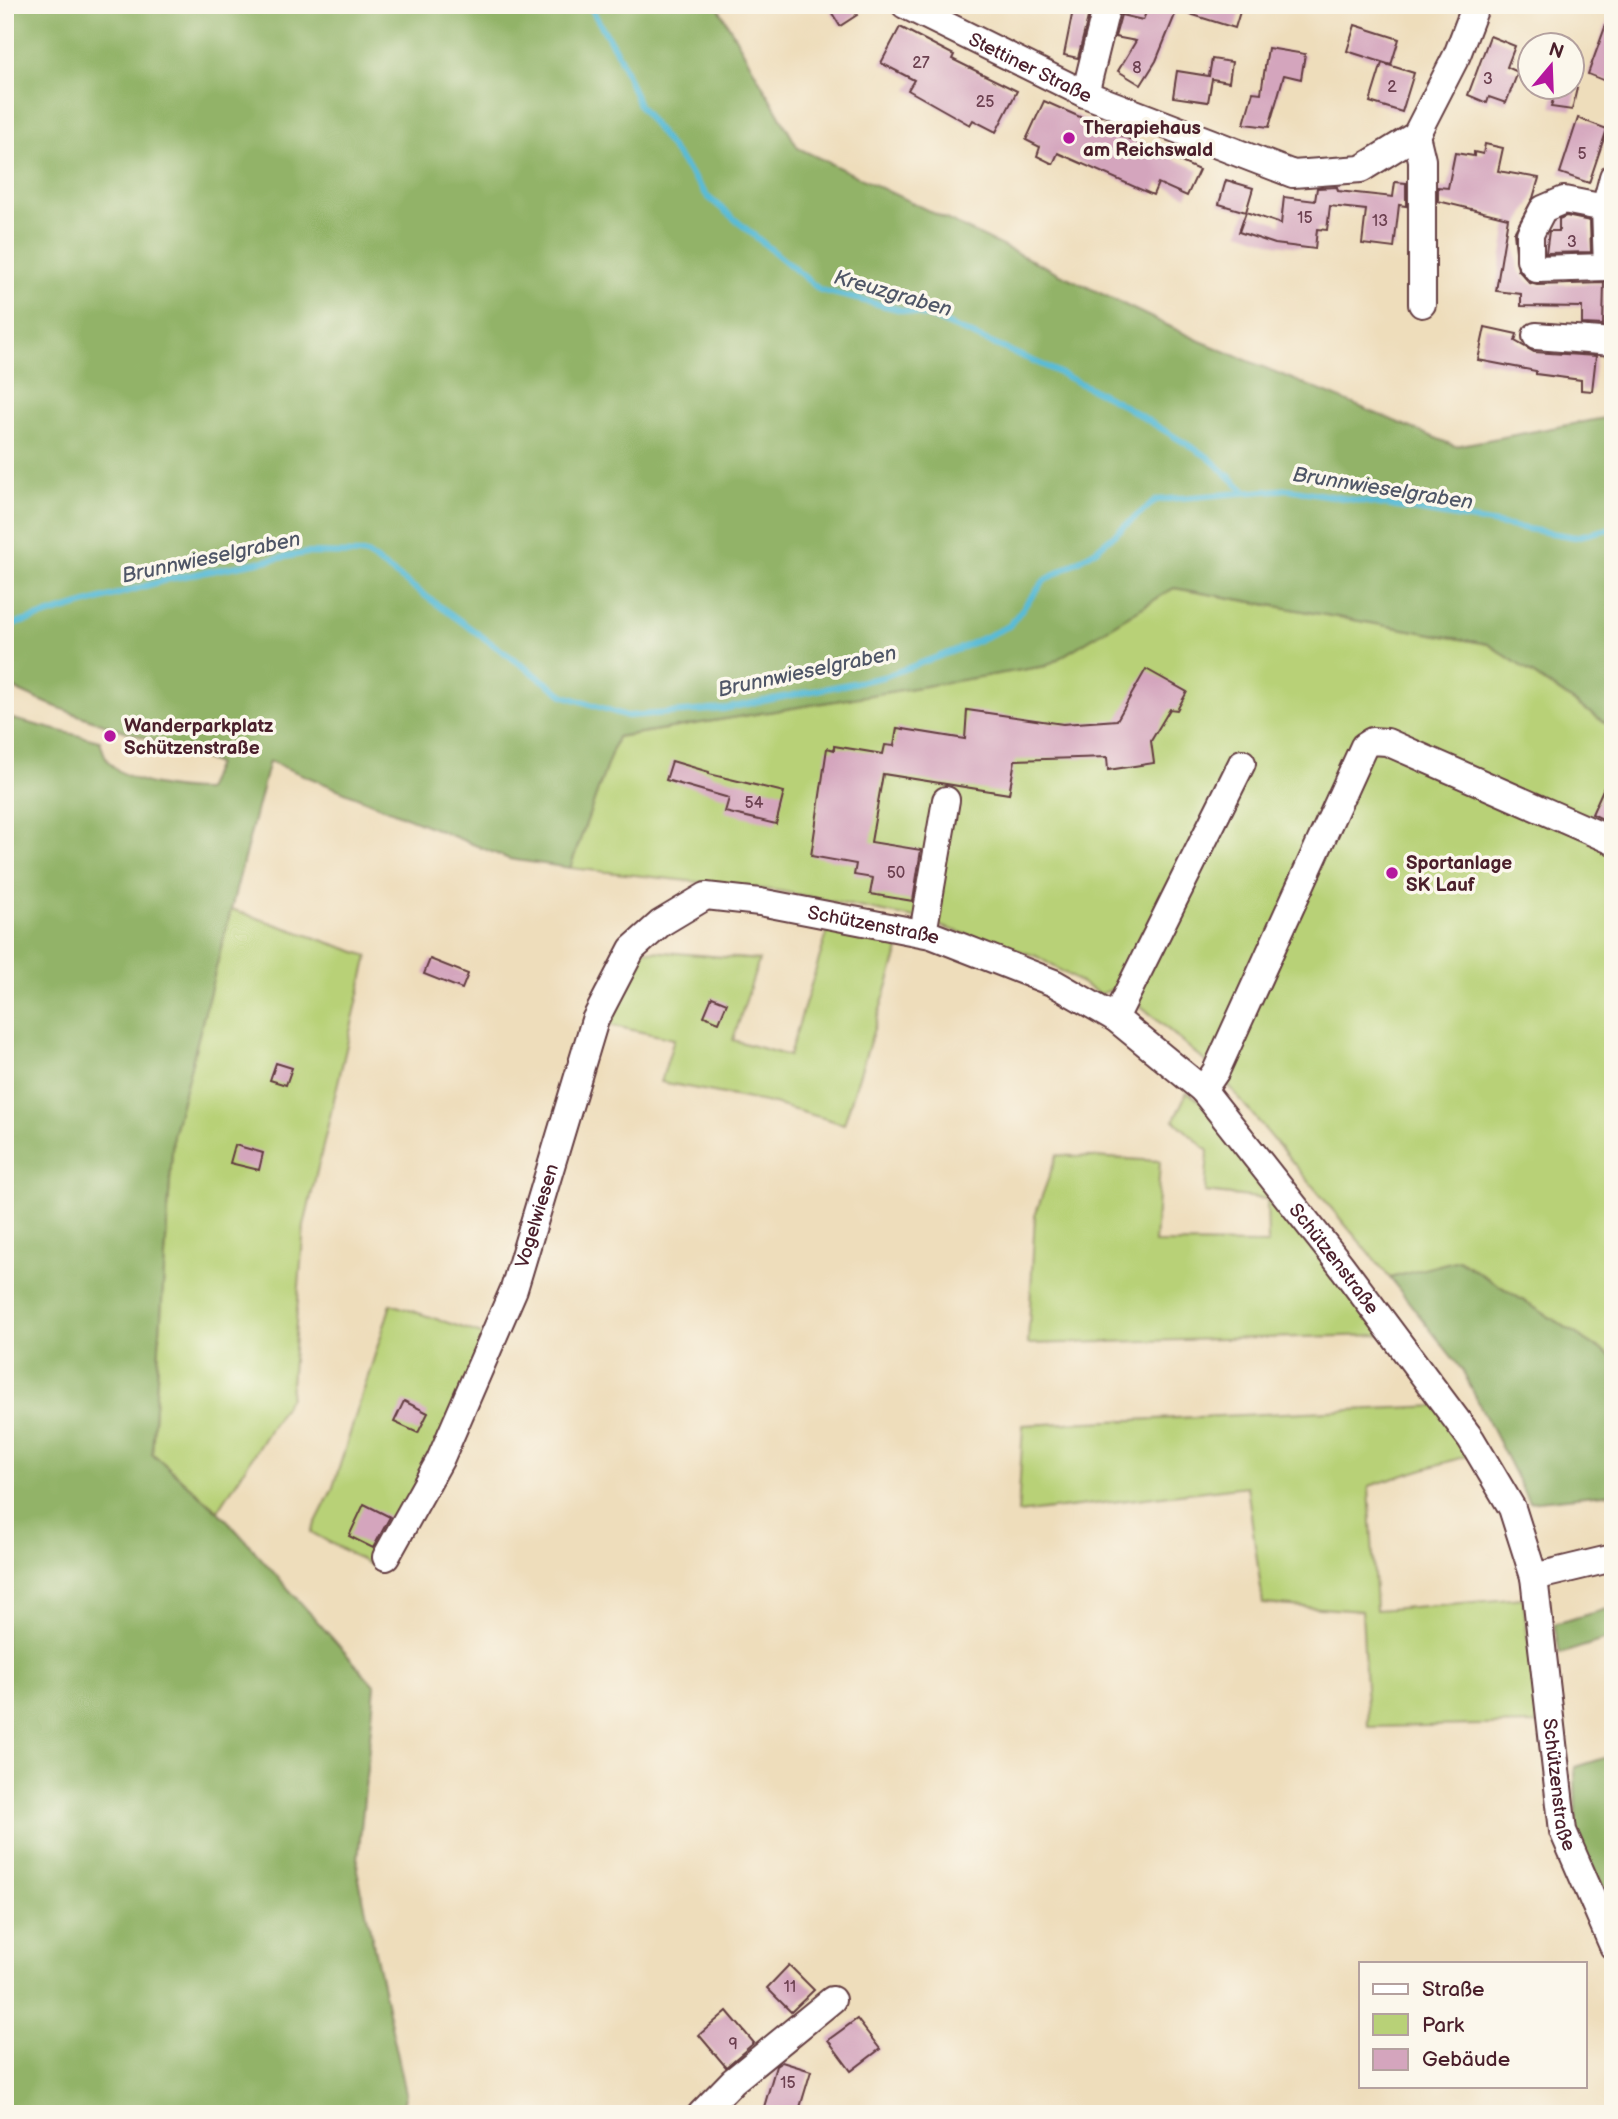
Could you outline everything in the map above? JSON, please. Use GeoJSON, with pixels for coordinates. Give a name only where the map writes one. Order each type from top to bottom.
{"type":"FeatureCollection","features":[{"type":"Feature","properties":{"kind":"street","name":"Stettiner Straße"},"geometry":{"type":"LineString","coordinates":[[905,5],[1086,94],[1293,174],[1361,169],[1416,135]]}},
{"type":"Feature","properties":{"kind":"street"},"geometry":{"type":"LineString","coordinates":[[1086,94],[1107,5]]}},
{"type":"Feature","properties":{"kind":"street"},"geometry":{"type":"LineString","coordinates":[[1422,304],[1422,160],[1416,135],[1457,55],[1476,5]]}},
{"type":"Feature","properties":{"kind":"street"},"geometry":{"type":"LineString","coordinates":[[1605,208],[1613,177]]}},
{"type":"Feature","properties":{"kind":"street"},"geometry":{"type":"LineString","coordinates":[[1536,336],[1613,342]]}},
{"type":"Feature","properties":{"kind":"street"},"geometry":{"type":"LineString","coordinates":[[1203,1090],[1216,1071],[1364,746],[1372,741],[1387,742],[1613,841]]}},
{"type":"Feature","properties":{"kind":"street"},"geometry":{"type":"LineString","coordinates":[[1115,1018],[1242,763]]}},
{"type":"Feature","properties":{"kind":"street"},"geometry":{"type":"LineString","coordinates":[[923,933],[946,800]]}},
{"type":"Feature","properties":{"kind":"street","name":"Schützenstraße"},"geometry":{"type":"LineString","coordinates":[[706,896],[760,902],[923,933],[1054,983],[1115,1018],[1203,1090],[1340,1264],[1471,1439],[1511,1508],[1534,1577],[1563,1831],[1613,1946]]}},
{"type":"Feature","properties":{"kind":"street","name":"Vogelwiesen"},"geometry":{"type":"LineString","coordinates":[[386,1557],[440,1460],[514,1289],[595,1020],[632,949],[661,923],[706,896]]}},
{"type":"Feature","properties":{"kind":"street"},"geometry":{"type":"LineString","coordinates":[[1534,1577],[1613,1558]]}},
{"type":"Feature","properties":{"kind":"street"},"geometry":{"type":"LineString","coordinates":[[701,2114],[733,2081],[832,2000]]}},
{"type":"Feature","properties":{"kind":"green space"},"geometry":{"type":"Polygon","coordinates":[[[5,5],[717,5],[798,148],[1200,341],[1455,446],[1610,417],[1613,414],[1613,728],[1488,644],[1174,588],[1046,666],[617,737],[570,868],[509,859],[269,761],[173,1136],[152,1453],[227,1520],[375,1686],[357,1870],[406,2093],[401,2114],[5,2114],[5,717],[100,741],[107,759],[117,769],[127,776],[154,785],[206,790],[217,764],[57,707],[5,684],[5,5]]]}},
{"type":"Feature","properties":{"kind":"green space"},"geometry":{"type":"Polygon","coordinates":[[[1174,588],[1488,644],[1613,728],[1613,1357],[1459,1260],[1390,1278],[1216,1071],[1119,987],[1100,994],[1036,956],[914,918],[780,891],[570,868],[617,737],[1046,666],[1174,588]]]}},
{"type":"Feature","properties":{"kind":"green space"},"geometry":{"type":"Polygon","coordinates":[[[231,909],[368,956],[304,1226],[290,1397],[218,1511],[152,1453],[173,1136],[231,909]]]}},
{"type":"Feature","properties":{"kind":"green space"},"geometry":{"type":"Polygon","coordinates":[[[828,930],[902,940],[844,1124],[770,1103],[661,1082],[674,1039],[600,1023],[640,950],[759,960],[733,1040],[789,1056],[828,930]]]}},
{"type":"Feature","properties":{"kind":"green space"},"geometry":{"type":"Polygon","coordinates":[[[1187,1092],[1200,1101],[1383,1335],[1028,1344],[1035,1215],[1057,1155],[1160,1161],[1155,1243],[1268,1244],[1267,1199],[1205,1192],[1208,1151],[1174,1120],[1187,1092]]]}},
{"type":"Feature","properties":{"kind":"green space"},"geometry":{"type":"Polygon","coordinates":[[[1458,1260],[1613,1357],[1613,1493],[1529,1502],[1462,1370],[1390,1278],[1458,1260]]]}},
{"type":"Feature","properties":{"kind":"green space"},"geometry":{"type":"Polygon","coordinates":[[[391,1304],[485,1335],[435,1456],[374,1567],[311,1532],[332,1490],[391,1304]]]}},
{"type":"Feature","properties":{"kind":"green space"},"geometry":{"type":"Polygon","coordinates":[[[1438,1406],[1473,1454],[1369,1486],[1376,1610],[1523,1598],[1538,1724],[1368,1727],[1362,1611],[1263,1604],[1247,1486],[1018,1513],[1023,1425],[1438,1406]]]}},
{"type":"Feature","properties":{"kind":"green space"},"geometry":{"type":"Polygon","coordinates":[[[1613,1607],[1613,1637],[1560,1654],[1554,1624],[1613,1607]]]}},
{"type":"Feature","properties":{"kind":"green space"},"geometry":{"type":"Polygon","coordinates":[[[1613,1755],[1613,1894],[1608,1895],[1576,1840],[1575,1767],[1613,1755]]]}},
{"type":"Feature","properties":{"kind":"building"},"geometry":{"type":"Polygon","coordinates":[[[827,5],[850,5],[857,15],[840,26],[827,5]]]}},
{"type":"Feature","properties":{"kind":"building"},"geometry":{"type":"Polygon","coordinates":[[[1074,5],[1091,5],[1078,58],[1064,55],[1074,5]]]}},
{"type":"Feature","properties":{"kind":"building"},"geometry":{"type":"Polygon","coordinates":[[[1149,5],[1242,5],[1235,28],[1177,10],[1156,61],[1141,85],[1118,71],[1136,41],[1115,37],[1121,15],[1143,20],[1149,5]]]}},
{"type":"Feature","properties":{"kind":"building"},"geometry":{"type":"Polygon","coordinates":[[[1611,11],[1613,12],[1613,84],[1588,74],[1611,11]]]}},
{"type":"Feature","properties":{"kind":"building"},"geometry":{"type":"Polygon","coordinates":[[[1355,25],[1399,39],[1391,65],[1347,51],[1355,25]]]}},
{"type":"Feature","properties":{"kind":"building"},"geometry":{"type":"Polygon","coordinates":[[[900,27],[954,55],[952,59],[1017,91],[996,132],[973,120],[970,125],[908,90],[914,80],[881,63],[900,27]]]}},
{"type":"Feature","properties":{"kind":"building"},"geometry":{"type":"Polygon","coordinates":[[[1490,36],[1515,46],[1507,67],[1516,71],[1516,77],[1506,103],[1489,97],[1487,103],[1468,95],[1490,36]]]}},
{"type":"Feature","properties":{"kind":"building"},"geometry":{"type":"Polygon","coordinates":[[[1268,48],[1305,54],[1301,79],[1284,75],[1269,127],[1244,124],[1253,92],[1261,93],[1268,48]]]}},
{"type":"Feature","properties":{"kind":"building"},"geometry":{"type":"Polygon","coordinates":[[[1212,59],[1232,62],[1229,82],[1212,79],[1208,102],[1173,97],[1177,71],[1209,76],[1212,59]]]}},
{"type":"Feature","properties":{"kind":"building"},"geometry":{"type":"Polygon","coordinates":[[[1382,63],[1414,73],[1402,112],[1370,102],[1382,63]]]}},
{"type":"Feature","properties":{"kind":"building"},"geometry":{"type":"Polygon","coordinates":[[[1044,101],[1199,170],[1187,196],[1158,183],[1153,195],[1058,153],[1053,164],[1037,156],[1040,147],[1026,140],[1044,101]]]}},
{"type":"Feature","properties":{"kind":"building"},"geometry":{"type":"Polygon","coordinates":[[[1552,102],[1574,102],[1572,110],[1551,107],[1552,102]]]}},
{"type":"Feature","properties":{"kind":"building"},"geometry":{"type":"Polygon","coordinates":[[[1578,118],[1607,129],[1589,183],[1560,173],[1578,118]]]}},
{"type":"Feature","properties":{"kind":"building"},"geometry":{"type":"Polygon","coordinates":[[[1485,144],[1503,148],[1498,171],[1539,178],[1533,198],[1514,233],[1518,270],[1530,283],[1537,285],[1604,283],[1603,325],[1582,324],[1582,307],[1521,306],[1521,294],[1496,291],[1508,218],[1438,201],[1438,187],[1448,188],[1455,153],[1474,156],[1474,152],[1483,154],[1485,144]]]}},
{"type":"Feature","properties":{"kind":"building"},"geometry":{"type":"Polygon","coordinates":[[[1226,180],[1253,188],[1246,212],[1219,204],[1226,180]]]}},
{"type":"Feature","properties":{"kind":"building"},"geometry":{"type":"Polygon","coordinates":[[[1395,182],[1406,183],[1406,206],[1399,205],[1394,248],[1362,244],[1366,210],[1330,206],[1327,230],[1317,229],[1315,249],[1275,244],[1239,232],[1246,212],[1281,224],[1284,197],[1315,201],[1317,188],[1337,187],[1338,191],[1393,197],[1395,182]]]}},
{"type":"Feature","properties":{"kind":"building"},"geometry":{"type":"Polygon","coordinates":[[[1566,216],[1590,221],[1591,252],[1546,253],[1549,231],[1559,231],[1559,219],[1566,216]]]}},
{"type":"Feature","properties":{"kind":"building"},"geometry":{"type":"Polygon","coordinates":[[[1485,327],[1517,334],[1515,341],[1534,352],[1596,356],[1592,391],[1581,390],[1581,380],[1536,374],[1536,371],[1478,360],[1485,327]]]}},
{"type":"Feature","properties":{"kind":"building"},"geometry":{"type":"Polygon","coordinates":[[[1146,669],[1187,692],[1177,710],[1170,709],[1151,741],[1154,763],[1108,770],[1107,757],[1015,760],[1009,794],[883,774],[871,842],[921,850],[913,901],[870,894],[873,878],[854,875],[856,864],[811,856],[827,748],[834,750],[834,746],[883,754],[885,745],[894,746],[897,728],[965,739],[967,710],[1063,724],[1117,720],[1146,669]]]}},
{"type":"Feature","properties":{"kind":"building"},"geometry":{"type":"Polygon","coordinates":[[[672,761],[709,774],[784,792],[776,824],[725,812],[729,798],[666,780],[672,761]]]}},
{"type":"Feature","properties":{"kind":"building"},"geometry":{"type":"Polygon","coordinates":[[[1613,767],[1613,824],[1592,814],[1613,767]]]}},
{"type":"Feature","properties":{"kind":"building"},"geometry":{"type":"Polygon","coordinates":[[[430,959],[468,974],[462,989],[424,974],[430,959]]]}},
{"type":"Feature","properties":{"kind":"building"},"geometry":{"type":"Polygon","coordinates":[[[712,997],[727,1003],[719,1022],[704,1016],[712,997]]]}},
{"type":"Feature","properties":{"kind":"building"},"geometry":{"type":"Polygon","coordinates":[[[276,1063],[292,1068],[286,1085],[270,1080],[276,1063]]]}},
{"type":"Feature","properties":{"kind":"building"},"geometry":{"type":"Polygon","coordinates":[[[235,1145],[263,1153],[259,1170],[230,1163],[235,1145]]]}},
{"type":"Feature","properties":{"kind":"building"},"geometry":{"type":"Polygon","coordinates":[[[404,1401],[428,1413],[418,1433],[394,1422],[404,1401]]]}},
{"type":"Feature","properties":{"kind":"building"},"geometry":{"type":"Polygon","coordinates":[[[364,1504],[390,1517],[373,1548],[349,1536],[364,1504]]]}},
{"type":"Feature","properties":{"kind":"building"},"geometry":{"type":"Polygon","coordinates":[[[789,1965],[814,1990],[791,2012],[767,1988],[789,1965]]]}},
{"type":"Feature","properties":{"kind":"building"},"geometry":{"type":"Polygon","coordinates":[[[727,2011],[754,2043],[726,2067],[699,2035],[727,2011]]]}},
{"type":"Feature","properties":{"kind":"building"},"geometry":{"type":"Polygon","coordinates":[[[857,2019],[880,2049],[851,2071],[828,2040],[857,2019]]]}},
{"type":"Feature","properties":{"kind":"building"},"geometry":{"type":"Polygon","coordinates":[[[782,2062],[811,2071],[798,2114],[762,2114],[776,2066],[782,2062]]]}},
{"type":"Feature","properties":{"kind":"waterway","name":"Kreuzgraben"},"geometry":{"type":"LineString","coordinates":[[589,5],[619,56],[639,105],[708,197],[820,290],[930,317],[1045,366],[1116,401],[1208,457],[1244,490]]}},
{"type":"Feature","properties":{"kind":"waterway","name":"Brunnwieselgraben"},"geometry":{"type":"LineString","coordinates":[[5,627],[169,579],[306,553],[367,554],[565,696],[627,716],[723,709],[883,677],[959,649],[1009,626],[1044,581],[1096,550],[1156,500],[1289,489],[1575,537],[1613,528]]}},
{"type":"Feature","properties":{"kind":"place","name":"Therapiehaus am Reichswald"},"geometry":{"type":"Point","coordinates":[1069,138]}},
{"type":"Feature","properties":{"kind":"place","name":"Wanderparkplatz Schützenstraße"},"geometry":{"type":"Point","coordinates":[110,736]}},
{"type":"Feature","properties":{"kind":"place","name":"Sportanlage SK Lauf"},"geometry":{"type":"Point","coordinates":[1392,873]}}]}
